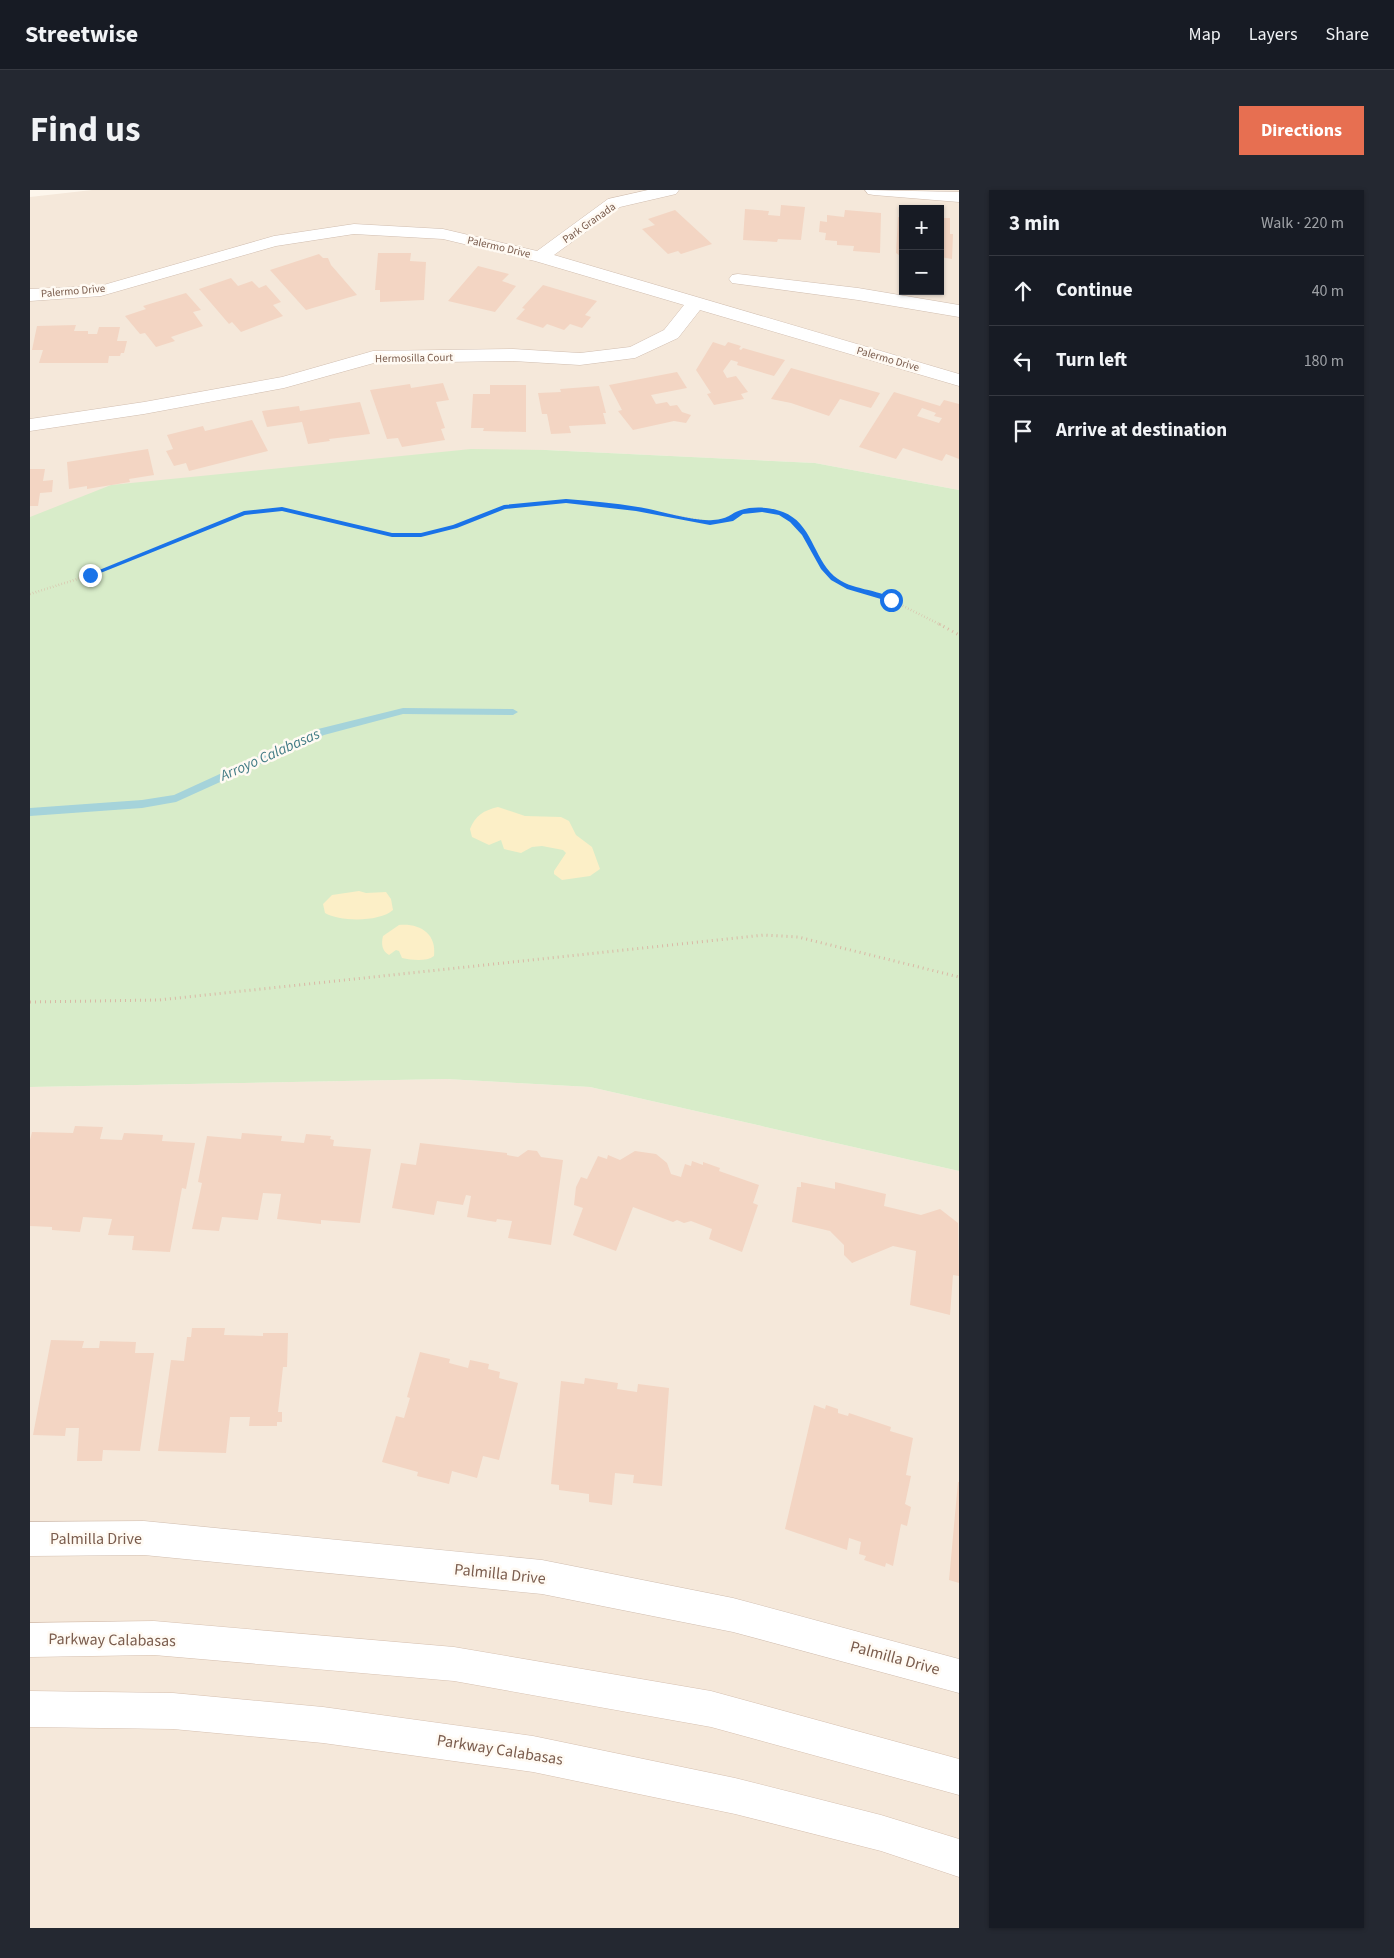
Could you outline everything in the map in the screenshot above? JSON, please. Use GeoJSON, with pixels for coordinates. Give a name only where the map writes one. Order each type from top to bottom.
{"type":"FeatureCollection","features":[{"type":"Feature","properties":{"kind":"street","name":"Park Granada"},"geometry":{"type":"LineString","coordinates":[[540,257],[614,203],[670,190]]}},
{"type":"Feature","properties":{"kind":"street"},"geometry":{"type":"LineString","coordinates":[[874,190],[959,198]]}},
{"type":"Feature","properties":{"kind":"street","name":"Palermo Drive"},"geometry":{"type":"LineString","coordinates":[[30,295],[101,291],[274,241],[354,229],[443,234],[540,257],[959,380]]}},
{"type":"Feature","properties":{"kind":"street"},"geometry":{"type":"LineString","coordinates":[[738,279],[858,294],[959,311]]}},
{"type":"Feature","properties":{"kind":"street","name":"Hermosilla Court"},"geometry":{"type":"LineString","coordinates":[[30,425],[144,408],[284,382],[373,357],[513,355],[580,359],[635,352],[671,334],[695,304]]}},
{"type":"Feature","properties":{"kind":"street","name":"Palmilla Drive"},"geometry":{"type":"LineString","coordinates":[[30,1539],[144,1538],[542,1577],[733,1615],[959,1676]]}},
{"type":"Feature","properties":{"kind":"street","name":"Parkway Calabasas"},"geometry":{"type":"LineString","coordinates":[[30,1640],[154,1638],[454,1664],[711,1709],[959,1777]]}},
{"type":"Feature","properties":{"kind":"street","name":"Parkway Calabasas"},"geometry":{"type":"LineString","coordinates":[[30,1709],[182,1712],[324,1724],[533,1754],[735,1796],[881,1833],[959,1858]]}},
{"type":"Feature","properties":{"kind":"path"},"geometry":{"type":"LineString","coordinates":[[30,594],[90,575],[244,513],[282,509],[392,535],[421,535],[454,527],[504,507],[566,501],[636,509],[710,522],[730,520],[742,512],[762,510],[781,513],[792,520],[805,533],[824,568],[833,578],[850,587],[891,600],[916,611],[959,635]]}},
{"type":"Feature","properties":{"kind":"path"},"geometry":{"type":"LineString","coordinates":[[30,1002],[159,1000],[764,935],[798,937],[959,977]]}},
{"type":"Feature","properties":{"kind":"shaded area"},"geometry":{"type":"Polygon","coordinates":[[[92,190],[959,190],[959,490],[815,463],[546,450],[30,544],[30,197],[92,190]]]}},
{"type":"Feature","properties":{"kind":"shaded area"},"geometry":{"type":"Polygon","coordinates":[[[446,1079],[590,1087],[959,1171],[959,1928],[30,1928],[30,1087],[446,1079]]]}},
{"type":"Feature","properties":{"kind":"green space"},"geometry":{"type":"Polygon","coordinates":[[[471,449],[546,450],[815,463],[959,490],[959,1171],[590,1087],[446,1079],[30,1087],[30,517],[111,485],[471,449]]]}},
{"type":"Feature","properties":{"kind":"sand"},"geometry":{"type":"Polygon","coordinates":[[[498,807],[525,816],[561,817],[569,821],[576,835],[592,847],[600,869],[590,876],[562,880],[554,874],[554,871],[566,853],[563,850],[542,846],[532,847],[521,853],[504,849],[501,840],[489,845],[472,837],[470,829],[477,817],[488,810],[498,807]]]}},
{"type":"Feature","properties":{"kind":"sand"},"geometry":{"type":"Polygon","coordinates":[[[359,891],[366,893],[386,892],[391,899],[393,910],[387,914],[370,919],[340,918],[325,913],[323,904],[332,895],[359,891]]]}},
{"type":"Feature","properties":{"kind":"sand"},"geometry":{"type":"Polygon","coordinates":[[[399,925],[413,926],[425,931],[433,941],[434,956],[423,960],[414,960],[402,958],[399,951],[396,950],[389,955],[383,947],[383,936],[399,925]]]}},
{"type":"Feature","properties":{"kind":"building"},"geometry":{"type":"Polygon","coordinates":[[[781,205],[805,207],[801,240],[778,239],[777,242],[743,240],[745,209],[769,211],[768,215],[780,216],[781,205]]]}},
{"type":"Feature","properties":{"kind":"building"},"geometry":{"type":"Polygon","coordinates":[[[675,210],[712,244],[681,254],[678,251],[668,254],[642,229],[655,225],[648,219],[675,210]]]}},
{"type":"Feature","properties":{"kind":"building"},"geometry":{"type":"Polygon","coordinates":[[[845,210],[881,213],[880,253],[853,251],[854,246],[837,245],[837,241],[825,240],[826,233],[819,232],[820,221],[827,222],[827,215],[844,217],[845,210]]]}},
{"type":"Feature","properties":{"kind":"building"},"geometry":{"type":"Polygon","coordinates":[[[898,217],[899,255],[896,253],[898,217]]]}},
{"type":"Feature","properties":{"kind":"building"},"geometry":{"type":"Polygon","coordinates":[[[944,218],[950,218],[950,234],[953,234],[952,259],[944,258],[944,218]]]}},
{"type":"Feature","properties":{"kind":"building"},"geometry":{"type":"Polygon","coordinates":[[[378,253],[411,253],[410,261],[426,262],[424,300],[380,302],[380,290],[375,290],[378,253]]]}},
{"type":"Feature","properties":{"kind":"building"},"geometry":{"type":"Polygon","coordinates":[[[319,254],[323,258],[328,258],[331,265],[357,295],[306,310],[270,270],[319,254]]]}},
{"type":"Feature","properties":{"kind":"building"},"geometry":{"type":"Polygon","coordinates":[[[478,266],[509,274],[502,281],[516,286],[495,312],[448,301],[478,266]]]}},
{"type":"Feature","properties":{"kind":"building"},"geometry":{"type":"Polygon","coordinates":[[[231,278],[238,286],[252,281],[259,288],[266,285],[281,302],[273,305],[283,316],[241,332],[232,322],[229,324],[199,289],[231,278]]]}},
{"type":"Feature","properties":{"kind":"building"},"geometry":{"type":"Polygon","coordinates":[[[543,285],[597,301],[585,315],[591,317],[582,328],[570,324],[564,330],[547,324],[543,328],[516,319],[525,309],[522,308],[543,285]]]}},
{"type":"Feature","properties":{"kind":"building"},"geometry":{"type":"Polygon","coordinates":[[[186,293],[201,310],[193,312],[203,326],[171,337],[175,341],[156,347],[145,333],[140,334],[125,316],[146,309],[143,306],[186,293]]]}},
{"type":"Feature","properties":{"kind":"building"},"geometry":{"type":"Polygon","coordinates":[[[76,325],[74,331],[88,331],[88,334],[97,334],[99,327],[120,327],[117,341],[127,341],[124,353],[121,353],[120,356],[109,356],[108,363],[39,363],[43,350],[32,350],[37,326],[76,325]]]}},
{"type":"Feature","properties":{"kind":"building"},"geometry":{"type":"Polygon","coordinates":[[[713,342],[725,346],[728,342],[741,346],[739,349],[741,350],[743,348],[785,360],[774,376],[737,365],[738,362],[731,360],[723,371],[727,378],[736,376],[748,392],[741,394],[744,399],[714,405],[707,394],[711,393],[696,370],[713,342]]]}},
{"type":"Feature","properties":{"kind":"building"},"geometry":{"type":"Polygon","coordinates":[[[791,368],[880,393],[871,408],[840,399],[829,416],[791,403],[771,399],[791,368]]]}},
{"type":"Feature","properties":{"kind":"building"},"geometry":{"type":"Polygon","coordinates":[[[677,372],[687,388],[651,395],[656,404],[667,402],[670,406],[677,405],[682,412],[691,415],[686,423],[674,421],[633,430],[618,411],[622,410],[609,385],[677,372]]]}},
{"type":"Feature","properties":{"kind":"building"},"geometry":{"type":"Polygon","coordinates":[[[443,383],[449,400],[436,402],[445,428],[441,429],[445,440],[402,447],[398,438],[387,439],[370,390],[410,384],[411,388],[443,383]]]}},
{"type":"Feature","properties":{"kind":"building"},"geometry":{"type":"Polygon","coordinates":[[[490,385],[526,385],[526,432],[483,431],[484,428],[471,428],[473,394],[490,394],[490,385]]]}},
{"type":"Feature","properties":{"kind":"building"},"geometry":{"type":"Polygon","coordinates":[[[599,386],[606,413],[603,413],[606,424],[569,426],[571,433],[551,434],[547,414],[542,414],[538,393],[561,392],[560,389],[599,386]]]}},
{"type":"Feature","properties":{"kind":"building"},"geometry":{"type":"Polygon","coordinates":[[[894,392],[940,406],[944,400],[959,404],[959,459],[946,454],[942,461],[903,448],[896,459],[859,447],[894,392]],[[922,408],[917,416],[939,423],[942,418],[934,416],[936,413],[922,408]]]}},
{"type":"Feature","properties":{"kind":"building"},"geometry":{"type":"Polygon","coordinates":[[[360,402],[370,434],[329,439],[330,441],[308,444],[302,422],[267,427],[262,411],[299,406],[300,411],[360,402]]]}},
{"type":"Feature","properties":{"kind":"building"},"geometry":{"type":"Polygon","coordinates":[[[252,420],[268,451],[189,471],[186,463],[174,466],[166,451],[173,449],[167,435],[203,426],[205,431],[252,420]]]}},
{"type":"Feature","properties":{"kind":"building"},"geometry":{"type":"Polygon","coordinates":[[[148,449],[154,475],[129,479],[130,482],[87,489],[87,486],[69,489],[67,462],[148,449]]]}},
{"type":"Feature","properties":{"kind":"building"},"geometry":{"type":"Polygon","coordinates":[[[30,469],[45,469],[43,481],[53,480],[52,492],[40,493],[38,506],[30,506],[30,469]]]}},
{"type":"Feature","properties":{"kind":"building"},"geometry":{"type":"Polygon","coordinates":[[[75,1126],[103,1127],[100,1139],[122,1140],[124,1133],[163,1135],[162,1141],[195,1143],[186,1189],[182,1188],[170,1252],[132,1250],[134,1236],[108,1235],[112,1219],[83,1217],[80,1232],[52,1230],[52,1227],[30,1226],[30,1140],[32,1132],[73,1133],[75,1126]]]}},
{"type":"Feature","properties":{"kind":"building"},"geometry":{"type":"Polygon","coordinates":[[[242,1133],[282,1136],[281,1141],[304,1143],[306,1134],[331,1136],[330,1139],[334,1140],[333,1146],[371,1149],[360,1223],[321,1220],[321,1224],[277,1219],[281,1194],[263,1193],[258,1220],[222,1217],[219,1231],[192,1229],[202,1183],[198,1182],[207,1136],[241,1139],[242,1133]]]}},
{"type":"Feature","properties":{"kind":"building"},"geometry":{"type":"Polygon","coordinates":[[[420,1143],[507,1153],[507,1155],[518,1157],[528,1150],[537,1151],[541,1157],[563,1160],[551,1245],[508,1238],[512,1221],[497,1219],[496,1222],[467,1217],[471,1196],[466,1195],[463,1205],[437,1201],[434,1215],[392,1208],[401,1163],[416,1165],[420,1143]]]}},
{"type":"Feature","properties":{"kind":"building"},"geometry":{"type":"Polygon","coordinates":[[[635,1151],[656,1154],[667,1163],[671,1174],[681,1177],[685,1164],[691,1166],[692,1161],[703,1165],[703,1162],[720,1168],[719,1171],[759,1185],[753,1203],[758,1205],[742,1252],[709,1239],[712,1229],[691,1221],[684,1223],[677,1220],[673,1222],[633,1207],[616,1251],[573,1235],[583,1208],[574,1205],[576,1187],[581,1177],[587,1179],[598,1156],[607,1159],[608,1155],[620,1160],[635,1151]]]}},
{"type":"Feature","properties":{"kind":"building"},"geometry":{"type":"Polygon","coordinates":[[[801,1182],[835,1189],[835,1182],[886,1194],[884,1206],[921,1215],[940,1209],[958,1223],[959,1276],[953,1275],[950,1315],[910,1305],[916,1251],[893,1246],[852,1263],[844,1255],[844,1245],[830,1231],[792,1222],[797,1187],[801,1187],[801,1182]]]}},
{"type":"Feature","properties":{"kind":"building"},"geometry":{"type":"Polygon","coordinates":[[[192,1328],[225,1328],[224,1335],[263,1336],[263,1333],[288,1333],[287,1367],[283,1367],[278,1412],[282,1412],[282,1422],[277,1422],[277,1426],[249,1426],[250,1417],[230,1417],[226,1453],[158,1451],[171,1360],[184,1361],[187,1337],[191,1337],[192,1328]]]}},
{"type":"Feature","properties":{"kind":"building"},"geometry":{"type":"Polygon","coordinates":[[[51,1340],[84,1341],[82,1348],[99,1348],[100,1341],[136,1342],[135,1353],[154,1353],[140,1451],[103,1450],[102,1461],[77,1461],[79,1428],[66,1428],[65,1436],[33,1435],[51,1340]]]}},
{"type":"Feature","properties":{"kind":"building"},"geometry":{"type":"Polygon","coordinates":[[[420,1352],[450,1359],[449,1363],[468,1368],[470,1360],[489,1364],[488,1369],[500,1372],[499,1378],[518,1383],[499,1460],[483,1456],[477,1478],[452,1471],[449,1484],[417,1476],[418,1472],[382,1462],[396,1416],[404,1418],[410,1398],[407,1397],[420,1352]]]}},
{"type":"Feature","properties":{"kind":"building"},"geometry":{"type":"Polygon","coordinates":[[[585,1378],[618,1383],[617,1389],[637,1392],[638,1384],[669,1388],[662,1486],[633,1483],[634,1475],[615,1473],[612,1505],[589,1502],[589,1494],[559,1490],[559,1485],[551,1484],[561,1381],[584,1384],[585,1378]]]}},
{"type":"Feature","properties":{"kind":"building"},"geometry":{"type":"Polygon","coordinates":[[[814,1405],[825,1409],[826,1405],[838,1409],[838,1413],[848,1416],[849,1413],[891,1427],[890,1431],[913,1438],[906,1475],[911,1476],[905,1504],[911,1507],[907,1526],[901,1524],[893,1566],[886,1563],[885,1567],[864,1560],[866,1556],[859,1554],[861,1542],[849,1538],[847,1550],[785,1529],[814,1405]]]}},
{"type":"Feature","properties":{"kind":"building"},"geometry":{"type":"Polygon","coordinates":[[[959,1482],[959,1583],[949,1580],[959,1482]]]}},
{"type":"Feature","properties":{"kind":"waterway","name":"Arroyo Calabasas"},"geometry":{"type":"LineString","coordinates":[[30,812],[142,804],[176,798],[321,732],[403,711],[513,712]]}},
{"type":"Feature","properties":{"kind":"route"},"geometry":{"type":"LineString","coordinates":[[90,575],[244,513],[282,509],[392,535],[421,535],[454,527],[504,507],[566,501],[636,509],[710,522],[730,520],[742,512],[762,510],[781,513],[792,520],[805,533],[824,568],[833,578],[850,587],[891,600]]}}]}
